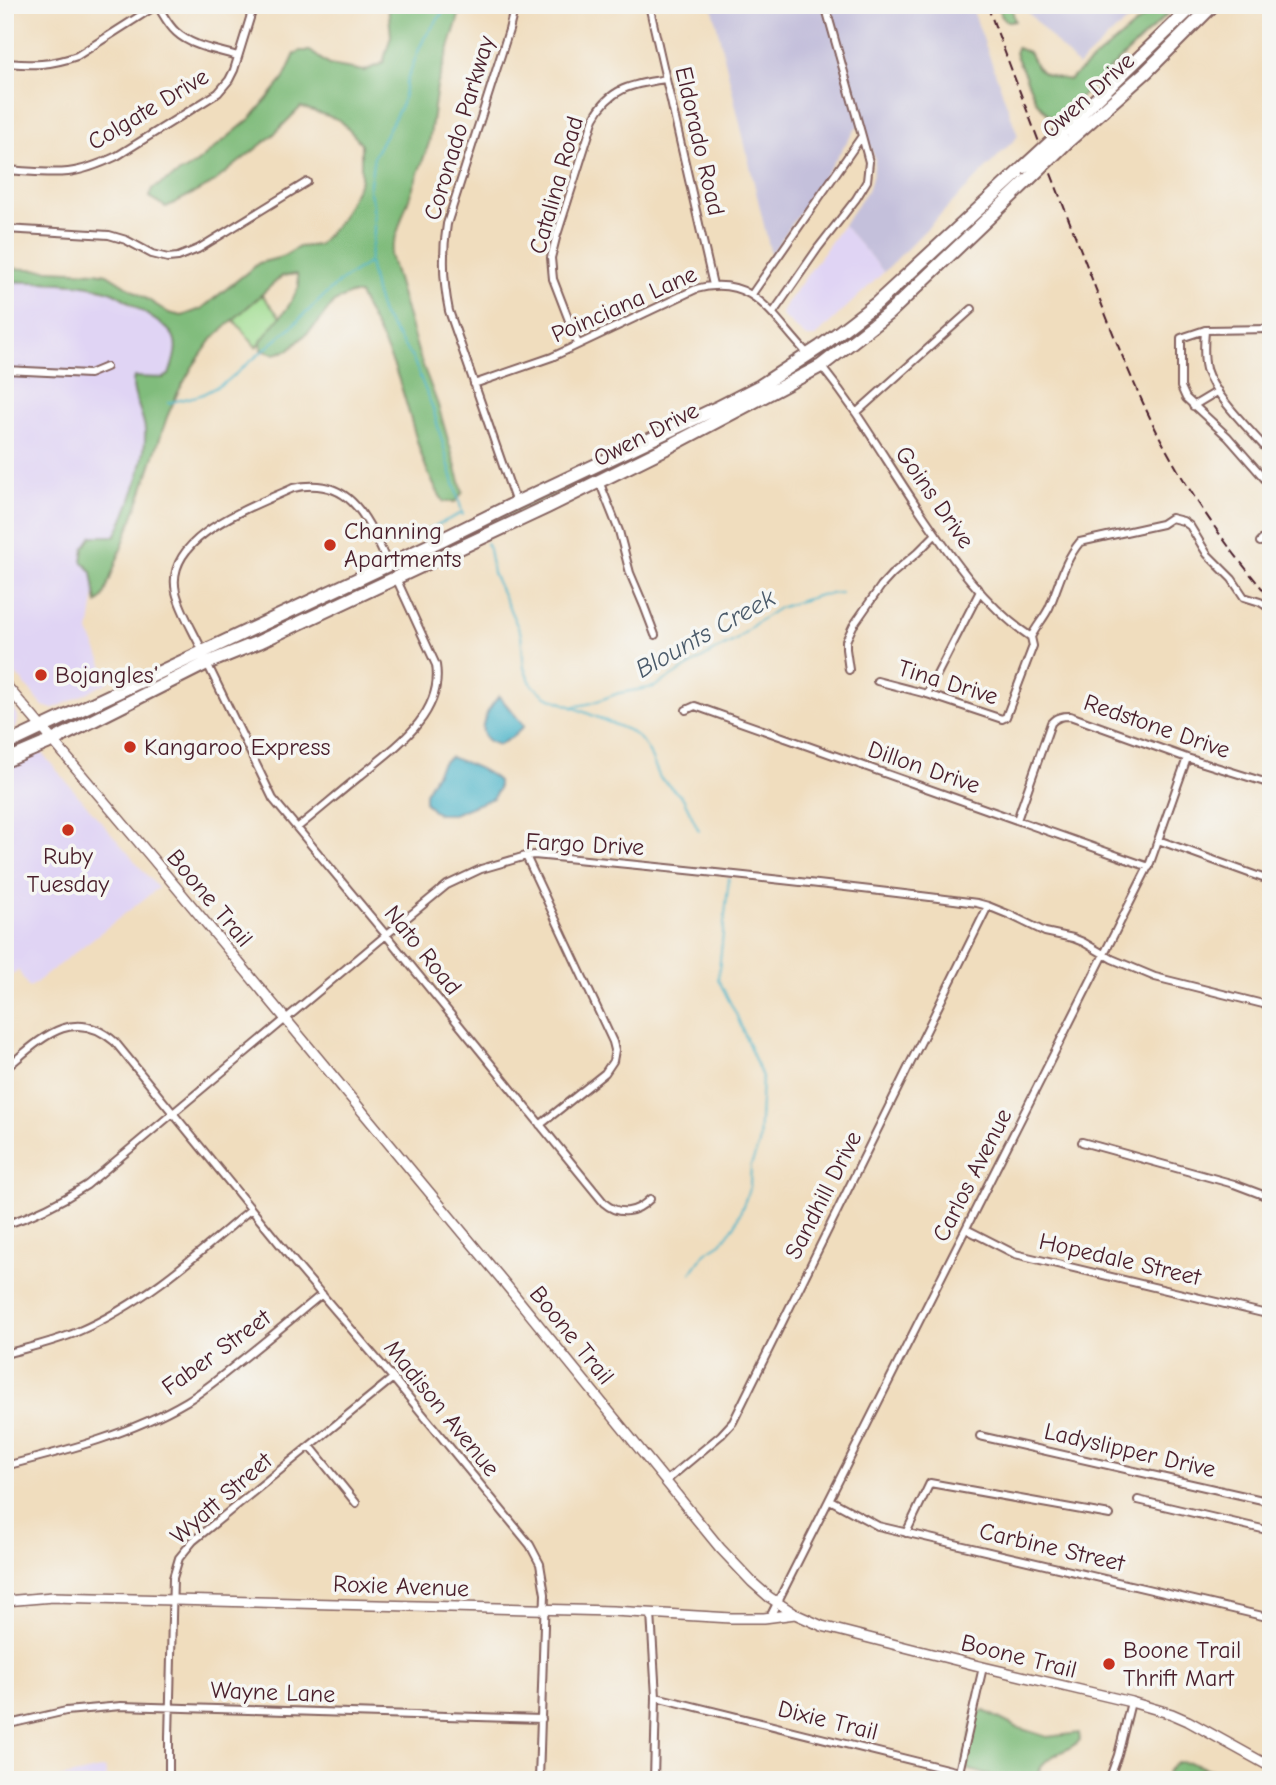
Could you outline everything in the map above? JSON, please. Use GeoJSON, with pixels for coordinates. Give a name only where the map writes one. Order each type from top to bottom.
{"type":"FeatureCollection","features":[{"type":"Feature","properties":{"kind":"highway","name":"Owen Drive"},"geometry":{"type":"LineString","coordinates":[[5,745],[205,657],[259,642],[670,446],[821,366],[889,313],[1028,180],[1065,137],[1194,5]]}},
{"type":"Feature","properties":{"kind":"highway","name":"Owen Drive"},"geometry":{"type":"LineString","coordinates":[[5,761],[52,741],[205,657],[388,564],[760,386],[875,304],[1024,167],[1146,72],[1213,5]]}},
{"type":"Feature","properties":{"kind":"highway"},"geometry":{"type":"LineString","coordinates":[[821,366],[818,357],[822,352],[869,318],[875,304]]}},
{"type":"Feature","properties":{"kind":"highway"},"geometry":{"type":"LineString","coordinates":[[750,404],[753,395],[802,367],[808,361],[808,354]]}},
{"type":"Feature","properties":{"kind":"highway"},"geometry":{"type":"LineString","coordinates":[[396,578],[398,569],[407,562],[458,537],[461,530]]}},
{"type":"Feature","properties":{"kind":"highway"},"geometry":{"type":"LineString","coordinates":[[339,604],[344,594],[383,575],[388,570],[388,564]]}},
{"type":"Feature","properties":{"kind":"street"},"geometry":{"type":"LineString","coordinates":[[5,63],[39,65],[65,61],[78,56],[157,5],[182,37],[196,44],[238,55]]}},
{"type":"Feature","properties":{"kind":"street","name":"Colgate Drive"},"geometry":{"type":"LineString","coordinates":[[5,170],[71,171],[101,163],[117,156],[218,93],[229,80],[254,5]]}},
{"type":"Feature","properties":{"kind":"street","name":"Coronado Parkway"},"geometry":{"type":"LineString","coordinates":[[515,5],[449,217],[444,239],[444,276],[449,312],[516,503]]}},
{"type":"Feature","properties":{"kind":"street","name":"Eldorado Road"},"geometry":{"type":"LineString","coordinates":[[649,5],[713,285]]}},
{"type":"Feature","properties":{"kind":"street"},"geometry":{"type":"LineString","coordinates":[[773,313],[867,181],[869,162],[825,5]]}},
{"type":"Feature","properties":{"kind":"street","name":"Catalina Road"},"geometry":{"type":"LineString","coordinates":[[578,344],[553,279],[551,258],[594,118],[605,101],[618,91],[666,79]]}},
{"type":"Feature","properties":{"kind":"street"},"geometry":{"type":"LineString","coordinates":[[752,294],[862,136]]}},
{"type":"Feature","properties":{"kind":"street"},"geometry":{"type":"LineString","coordinates":[[5,229],[109,235],[152,254],[168,258],[178,257],[198,249],[307,182]]}},
{"type":"Feature","properties":{"kind":"street","name":"Poinciana Lane"},"geometry":{"type":"LineString","coordinates":[[474,384],[525,368],[696,289],[713,285],[732,287],[752,294],[773,313],[808,354]]}},
{"type":"Feature","properties":{"kind":"street"},"geometry":{"type":"LineString","coordinates":[[856,413],[972,309]]}},
{"type":"Feature","properties":{"kind":"street"},"geometry":{"type":"LineString","coordinates":[[1271,329],[1205,330],[1181,338],[1181,387],[1186,398],[1228,437],[1271,486]]}},
{"type":"Feature","properties":{"kind":"street"},"geometry":{"type":"LineString","coordinates":[[1205,330],[1207,369],[1218,391],[1271,454]]}},
{"type":"Feature","properties":{"kind":"street","name":"Goins Drive"},"geometry":{"type":"LineString","coordinates":[[821,366],[856,413],[954,559],[980,591],[1031,637]]}},
{"type":"Feature","properties":{"kind":"street"},"geometry":{"type":"LineString","coordinates":[[5,370],[89,374],[106,367]]}},
{"type":"Feature","properties":{"kind":"street"},"geometry":{"type":"LineString","coordinates":[[1193,406],[1218,391]]}},
{"type":"Feature","properties":{"kind":"street"},"geometry":{"type":"LineString","coordinates":[[598,481],[619,531],[630,573],[655,635]]}},
{"type":"Feature","properties":{"kind":"street","name":"Nato Road"},"geometry":{"type":"LineString","coordinates":[[388,564],[362,512],[349,498],[325,486],[304,485],[209,530],[191,546],[178,565],[175,590],[272,799],[386,934],[608,1207],[627,1212],[641,1207],[650,1199]]}},
{"type":"Feature","properties":{"kind":"street"},"geometry":{"type":"LineString","coordinates":[[1031,637],[1048,609],[1072,552],[1080,542],[1162,524],[1171,518],[1190,526],[1207,554],[1232,579],[1244,597],[1271,609]]}},
{"type":"Feature","properties":{"kind":"street"},"geometry":{"type":"LineString","coordinates":[[1260,542],[1271,531]]}},
{"type":"Feature","properties":{"kind":"street"},"geometry":{"type":"LineString","coordinates":[[849,670],[846,641],[853,626],[881,586],[936,534]]}},
{"type":"Feature","properties":{"kind":"street"},"geometry":{"type":"LineString","coordinates":[[297,828],[404,740],[422,719],[434,695],[438,675],[435,659],[396,578]]}},
{"type":"Feature","properties":{"kind":"street"},"geometry":{"type":"LineString","coordinates":[[927,694],[980,591]]}},
{"type":"Feature","properties":{"kind":"street","name":"Tina Drive"},"geometry":{"type":"LineString","coordinates":[[877,681],[927,694],[1002,719],[1006,717],[1033,646],[1031,637]]}},
{"type":"Feature","properties":{"kind":"street","name":"Boone Trail"},"geometry":{"type":"LineString","coordinates":[[5,684],[752,1582],[794,1614],[822,1626],[1131,1702],[1188,1721],[1271,1767]]}},
{"type":"Feature","properties":{"kind":"street","name":"Dillon Drive"},"geometry":{"type":"LineString","coordinates":[[686,710],[695,706],[1149,867]]}},
{"type":"Feature","properties":{"kind":"street","name":"Redstone Drive"},"geometry":{"type":"LineString","coordinates":[[1017,820],[1051,723],[1060,717],[1070,716],[1187,758],[1271,784]]}},
{"type":"Feature","properties":{"kind":"street","name":"Carlos Avenue"},"geometry":{"type":"LineString","coordinates":[[770,1618],[1149,867],[1187,758]]}},
{"type":"Feature","properties":{"kind":"street"},"geometry":{"type":"LineString","coordinates":[[1158,840],[1271,881]]}},
{"type":"Feature","properties":{"kind":"street"},"geometry":{"type":"LineString","coordinates":[[526,856],[615,1050],[606,1073],[540,1125]]}},
{"type":"Feature","properties":{"kind":"street","name":"Fargo Drive"},"geometry":{"type":"LineString","coordinates":[[5,1224],[39,1212],[87,1185],[447,886],[481,869],[526,856],[865,888],[988,906],[1029,926],[1073,938],[1112,959],[1155,977],[1271,1006]]}},
{"type":"Feature","properties":{"kind":"street","name":"Sandhill Drive"},"geometry":{"type":"LineString","coordinates":[[666,1481],[733,1422],[988,906]]}},
{"type":"Feature","properties":{"kind":"street","name":"Madison Avenue"},"geometry":{"type":"LineString","coordinates":[[5,1069],[46,1035],[71,1026],[91,1027],[115,1042],[533,1550],[543,1579],[545,1611],[539,1780]]}},
{"type":"Feature","properties":{"kind":"street"},"geometry":{"type":"LineString","coordinates":[[1082,1142],[1234,1184],[1271,1198]]}},
{"type":"Feature","properties":{"kind":"street"},"geometry":{"type":"LineString","coordinates":[[5,1353],[53,1342],[127,1307],[151,1291],[251,1209]]}},
{"type":"Feature","properties":{"kind":"street","name":"Hopedale Street"},"geometry":{"type":"LineString","coordinates":[[966,1229],[1015,1254],[1271,1315]]}},
{"type":"Feature","properties":{"kind":"street","name":"Faber Street"},"geometry":{"type":"LineString","coordinates":[[5,1466],[95,1442],[169,1411],[205,1389],[322,1294]]}},
{"type":"Feature","properties":{"kind":"street","name":"Wyatt Street"},"geometry":{"type":"LineString","coordinates":[[169,1780],[172,1599],[176,1565],[188,1547],[393,1378]]}},
{"type":"Feature","properties":{"kind":"street","name":"Ladyslipper Drive"},"geometry":{"type":"LineString","coordinates":[[981,1436],[1271,1502]]}},
{"type":"Feature","properties":{"kind":"street"},"geometry":{"type":"LineString","coordinates":[[310,1446],[356,1503]]}},
{"type":"Feature","properties":{"kind":"street"},"geometry":{"type":"LineString","coordinates":[[906,1532],[930,1483],[1110,1516]]}},
{"type":"Feature","properties":{"kind":"street","name":"Carbine Street"},"geometry":{"type":"LineString","coordinates":[[830,1500],[878,1526],[1271,1618]]}},
{"type":"Feature","properties":{"kind":"street"},"geometry":{"type":"LineString","coordinates":[[1138,1500],[1271,1531]]}},
{"type":"Feature","properties":{"kind":"street","name":"Roxie Avenue"},"geometry":{"type":"LineString","coordinates":[[5,1601],[54,1597],[172,1599],[651,1613],[731,1618],[770,1618],[794,1614]]}},
{"type":"Feature","properties":{"kind":"street"},"geometry":{"type":"LineString","coordinates":[[651,1613],[656,1697],[654,1780]]}},
{"type":"Feature","properties":{"kind":"street"},"geometry":{"type":"LineString","coordinates":[[959,1772],[983,1667]]}},
{"type":"Feature","properties":{"kind":"street","name":"Dixie Trail"},"geometry":{"type":"LineString","coordinates":[[656,1697],[991,1780]]}},
{"type":"Feature","properties":{"kind":"street"},"geometry":{"type":"LineString","coordinates":[[1109,1780],[1131,1702]]}},
{"type":"Feature","properties":{"kind":"street","name":"Wayne Lane"},"geometry":{"type":"LineString","coordinates":[[5,1725],[53,1713],[142,1706],[542,1719]]}},
{"type":"Feature","properties":{"kind":"shaded area"},"geometry":{"type":"Polygon","coordinates":[[[712,5],[971,5],[1018,136],[884,272],[843,225],[869,188],[873,173],[875,160],[861,121],[771,255],[712,5]]]}},
{"type":"Feature","properties":{"kind":"shaded area"},"geometry":{"type":"Polygon","coordinates":[[[1021,5],[1152,5],[1117,29],[1078,66],[1021,5]]]}},
{"type":"Feature","properties":{"kind":"shaded area"},"geometry":{"type":"Polygon","coordinates":[[[843,225],[884,272],[815,337],[806,337],[781,315],[843,225]]]}},
{"type":"Feature","properties":{"kind":"shaded area"},"geometry":{"type":"Polygon","coordinates":[[[5,281],[84,285],[113,293],[169,330],[176,340],[172,380],[118,538],[108,538],[95,593],[89,632],[110,681],[52,709],[43,706],[5,661],[5,281]]]}},
{"type":"Feature","properties":{"kind":"shaded area"},"geometry":{"type":"Polygon","coordinates":[[[5,698],[15,710],[18,720],[16,727],[5,733],[5,698]]]}},
{"type":"Feature","properties":{"kind":"shaded area"},"geometry":{"type":"Polygon","coordinates":[[[41,752],[158,888],[29,988],[18,970],[5,980],[5,767],[41,752]]]}},
{"type":"Feature","properties":{"kind":"shaded area"},"geometry":{"type":"Polygon","coordinates":[[[105,1768],[107,1780],[51,1780],[105,1768]]]}},
{"type":"Feature","properties":{"kind":"green space"},"geometry":{"type":"Polygon","coordinates":[[[388,5],[460,5],[437,86],[429,143],[390,255],[463,492],[455,502],[444,502],[435,487],[421,453],[393,364],[359,294],[350,294],[334,302],[317,324],[289,350],[274,354],[261,350],[261,341],[288,307],[299,287],[297,274],[282,276],[213,338],[177,394],[103,598],[97,603],[92,572],[82,561],[84,548],[92,536],[115,536],[136,484],[143,455],[145,430],[133,389],[134,377],[163,378],[169,375],[176,344],[164,327],[114,293],[75,284],[5,281],[5,268],[107,274],[169,313],[182,316],[201,309],[259,263],[282,257],[299,247],[318,245],[340,221],[361,180],[361,143],[340,120],[301,107],[272,136],[210,185],[166,207],[149,197],[152,189],[194,165],[251,118],[283,80],[295,54],[300,51],[310,51],[329,65],[364,71],[383,63],[391,36],[388,5]]]}},
{"type":"Feature","properties":{"kind":"green space"},"geometry":{"type":"Polygon","coordinates":[[[997,5],[1011,5],[1015,21],[1007,21],[1002,17],[997,5]]]}},
{"type":"Feature","properties":{"kind":"green space"},"geometry":{"type":"Polygon","coordinates":[[[1159,5],[1177,5],[1060,117],[1051,118],[1036,101],[1015,53],[1017,48],[1029,52],[1043,73],[1069,80],[1159,5]]]}},
{"type":"Feature","properties":{"kind":"green space"},"geometry":{"type":"Polygon","coordinates":[[[262,295],[285,323],[256,347],[233,319],[262,295]]]}},
{"type":"Feature","properties":{"kind":"green space"},"geometry":{"type":"Polygon","coordinates":[[[708,417],[710,421],[487,526],[486,524],[708,417]]]}},
{"type":"Feature","properties":{"kind":"green space"},"geometry":{"type":"Polygon","coordinates":[[[320,601],[322,603],[301,616],[158,683],[157,680],[320,601]]]}},
{"type":"Feature","properties":{"kind":"green space"},"geometry":{"type":"Polygon","coordinates":[[[984,1711],[1016,1727],[1047,1737],[1079,1733],[1080,1740],[1048,1759],[1035,1780],[1011,1780],[965,1769],[963,1765],[975,1715],[984,1711]]]}},
{"type":"Feature","properties":{"kind":"green space"},"geometry":{"type":"Polygon","coordinates":[[[1177,1762],[1191,1763],[1242,1780],[1165,1780],[1168,1771],[1177,1762]]]}},
{"type":"Feature","properties":{"kind":"water"},"geometry":{"type":"Polygon","coordinates":[[[499,696],[524,726],[499,745],[485,737],[483,724],[499,696]]]}},
{"type":"Feature","properties":{"kind":"water"},"geometry":{"type":"Polygon","coordinates":[[[450,757],[481,770],[498,781],[498,789],[493,798],[453,814],[433,811],[425,802],[425,793],[442,763],[450,757]]]}},
{"type":"Feature","properties":{"kind":"waterway","name":"Blounts Creek"},"geometry":{"type":"LineString","coordinates":[[446,5],[419,49],[406,83],[402,104],[374,156],[369,190],[373,203],[374,233],[369,262],[382,314],[413,359],[433,409],[463,515]]}},
{"type":"Feature","properties":{"kind":"waterway"},"geometry":{"type":"LineString","coordinates":[[168,403],[201,395],[226,382],[338,283],[368,263]]}},
{"type":"Feature","properties":{"kind":"waterway"},"geometry":{"type":"LineString","coordinates":[[398,544],[462,513]]}},
{"type":"Feature","properties":{"kind":"waterway","name":"Blounts Creek"},"geometry":{"type":"LineString","coordinates":[[486,543],[493,573],[521,634],[524,668],[532,685],[546,696],[630,731],[640,739],[660,778],[683,798],[699,831]]}},
{"type":"Feature","properties":{"kind":"waterway","name":"Blounts Creek"},"geometry":{"type":"LineString","coordinates":[[572,707],[619,693],[654,687],[736,640],[779,608],[820,595],[841,593]]}},
{"type":"Feature","properties":{"kind":"waterway"},"geometry":{"type":"LineString","coordinates":[[691,1273],[705,1253],[721,1243],[735,1225],[750,1186],[751,1165],[759,1145],[762,1077],[718,979],[729,878]]}},
{"type":"Feature","properties":{"kind":"railway"},"geometry":{"type":"LineString","coordinates":[[987,5],[1109,324],[1144,405],[1170,457],[1200,506],[1234,554],[1271,599]]}},
{"type":"Feature","properties":{"kind":"place","name":"Channing Apartments"},"geometry":{"type":"Point","coordinates":[330,545]}},
{"type":"Feature","properties":{"kind":"place","name":"Bojangles'"},"geometry":{"type":"Point","coordinates":[41,675]}},
{"type":"Feature","properties":{"kind":"place","name":"Kangaroo Express"},"geometry":{"type":"Point","coordinates":[130,747]}},
{"type":"Feature","properties":{"kind":"place","name":"Ruby Tuesday"},"geometry":{"type":"Point","coordinates":[68,830]}},
{"type":"Feature","properties":{"kind":"place","name":"Boone Trail Thrift Mart"},"geometry":{"type":"Point","coordinates":[1109,1664]}}]}
